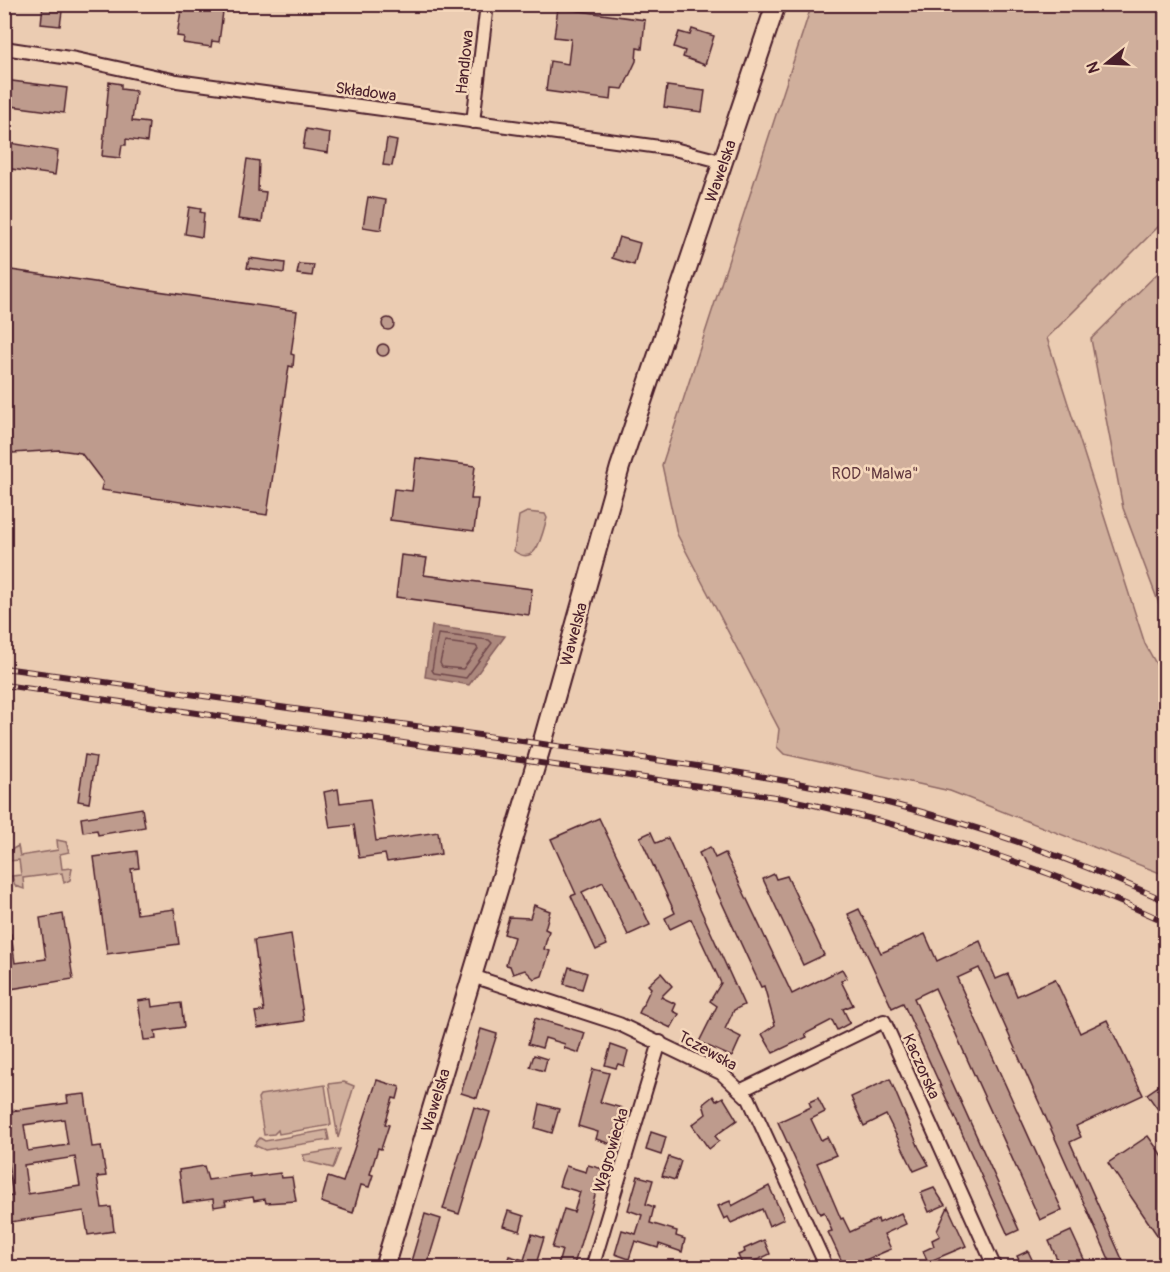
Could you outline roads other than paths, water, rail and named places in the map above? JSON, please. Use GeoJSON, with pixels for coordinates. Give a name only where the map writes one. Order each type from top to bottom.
{"type":"FeatureCollection","features":[{"type":"Feature","properties":{"kind":"street","name":"Handlowa"},"geometry":{"type":"LineString","coordinates":[[473,122],[487,4]]}},
{"type":"Feature","properties":{"kind":"street","name":"Wawelska"},"geometry":{"type":"LineString","coordinates":[[384,1268],[542,744],[620,467],[776,4]]}},
{"type":"Feature","properties":{"kind":"street","name":"Składowa"},"geometry":{"type":"LineString","coordinates":[[4,48],[76,59],[177,81],[674,149],[724,162]]}},
{"type":"Feature","properties":{"kind":"street","name":"Tczewska"},"geometry":{"type":"LineString","coordinates":[[472,976],[587,1012],[660,1042],[721,1073],[742,1090],[754,1109],[827,1268]]}},
{"type":"Feature","properties":{"kind":"street","name":"Kaczorska"},"geometry":{"type":"LineString","coordinates":[[742,1090],[884,1021],[995,1268]]}},
{"type":"Feature","properties":{"kind":"street","name":"Wągrowiecka"},"geometry":{"type":"LineString","coordinates":[[592,1268],[660,1042]]}},
{"type":"Feature","properties":{"kind":"water"},"geometry":{"type":"Polygon","coordinates":[[[432,626],[505,636],[469,685],[425,677],[432,626]]]}},
{"type":"Feature","properties":{"kind":"railway"},"geometry":{"type":"LineString","coordinates":[[4,668],[645,758],[837,791],[920,811],[992,833],[1062,858],[1166,901]]}},
{"type":"Feature","properties":{"kind":"railway"},"geometry":{"type":"LineString","coordinates":[[4,685],[782,798],[881,821],[977,849],[1119,901],[1166,922]]}},
{"type":"Feature","properties":{"kind":"park label","name":"ROD \"Malwa\""},"geometry":{"type":"Point","coordinates":[875,473]}}]}
